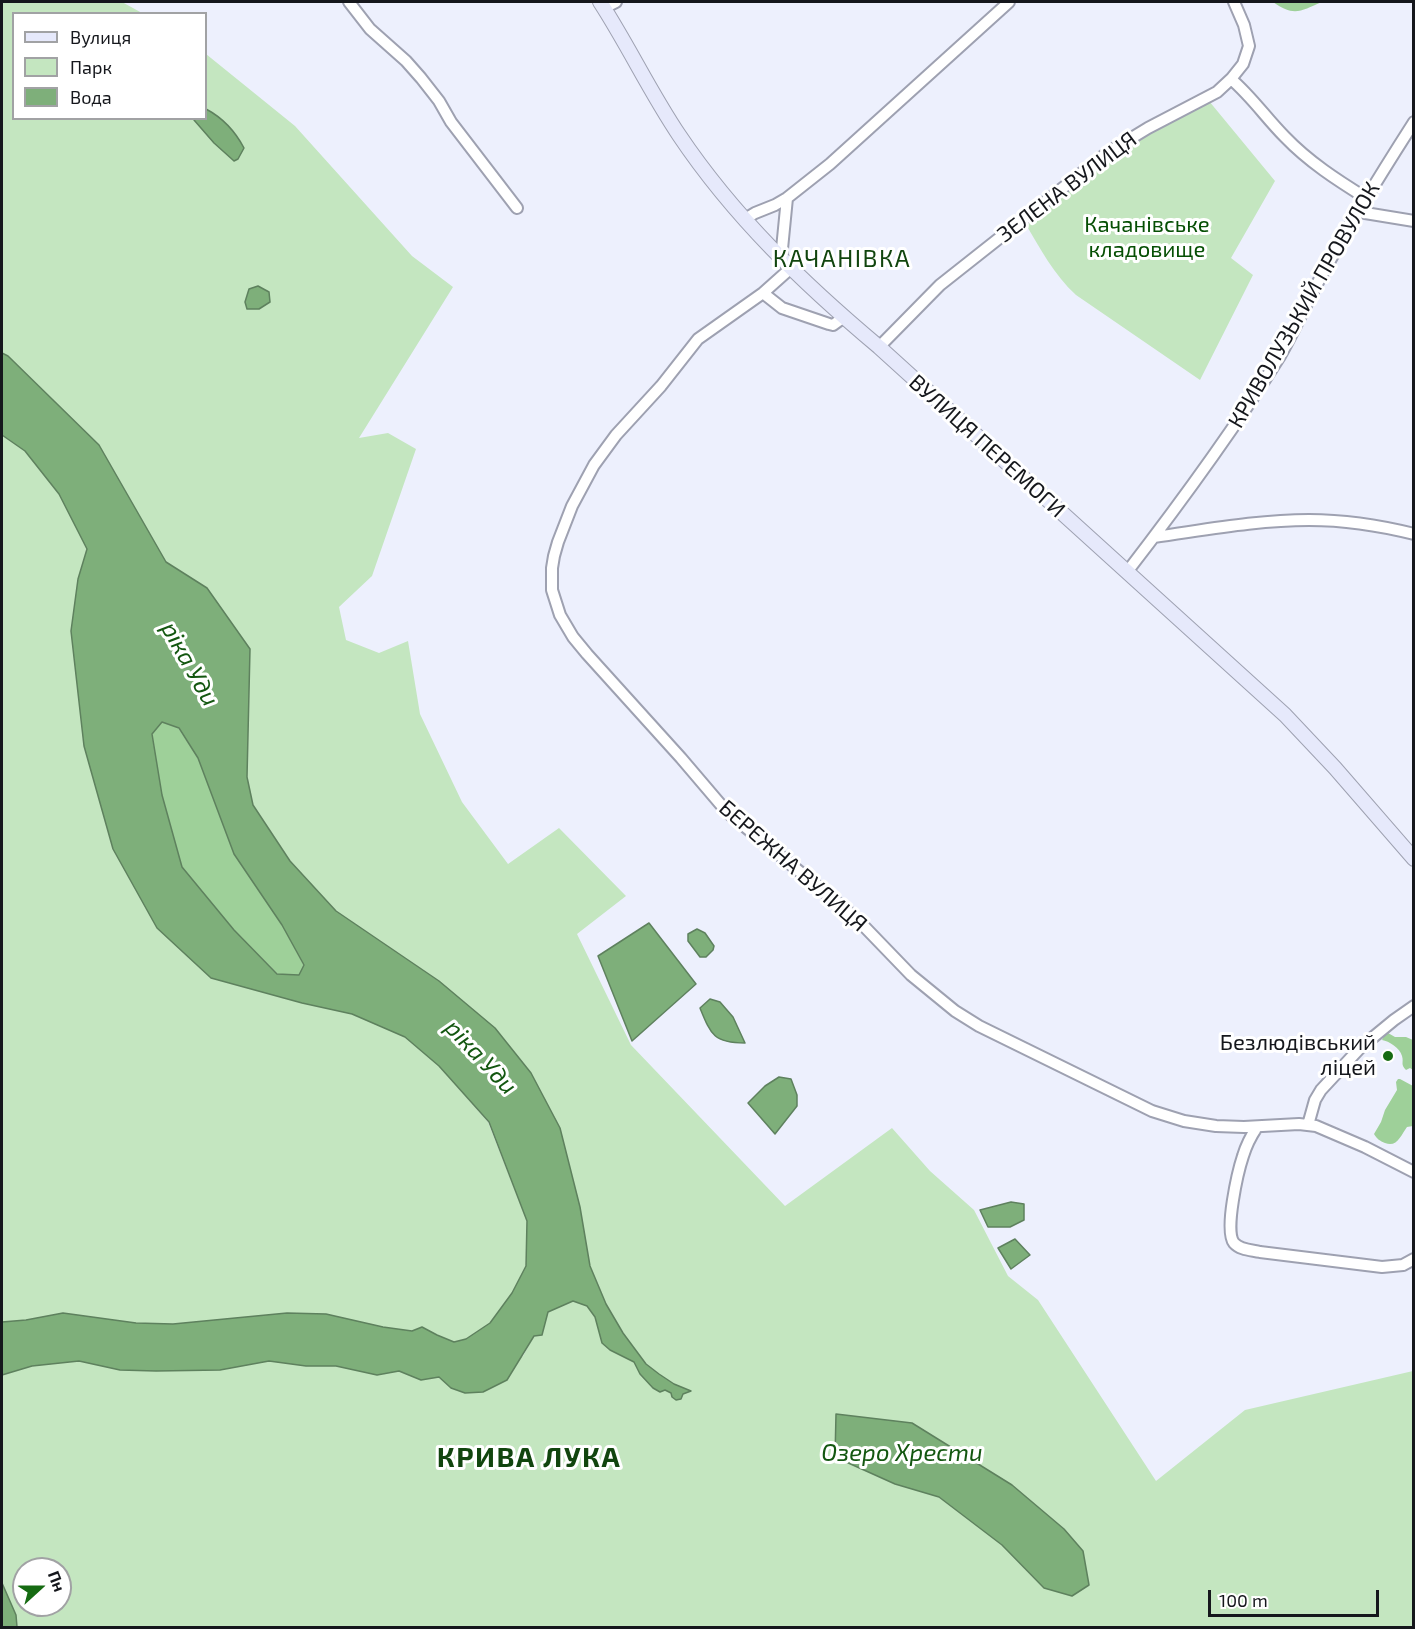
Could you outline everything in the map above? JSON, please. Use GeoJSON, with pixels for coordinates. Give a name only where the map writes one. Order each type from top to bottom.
{"type":"FeatureCollection","features":[{"type":"Feature","properties":{"kind":"street"},"geometry":{"type":"LineString","coordinates":[[349,2],[370,29],[416,72],[517,208]]}},
{"type":"Feature","properties":{"kind":"street"},"geometry":{"type":"LineString","coordinates":[[745,219],[787,198],[830,164],[1009,2]]}},
{"type":"Feature","properties":{"kind":"street","name":"ЗЕЛЕНА ВУЛИЦЯ"},"geometry":{"type":"LineString","coordinates":[[879,347],[940,285],[1107,153],[1148,128],[1217,92],[1231,80],[1243,64],[1249,43],[1234,2]]}},
{"type":"Feature","properties":{"kind":"street","name":"ВУЛИЦЯ ПЕРЕМОГИ"},"geometry":{"type":"LineString","coordinates":[[606,4],[648,86],[679,135],[708,175],[786,263],[1292,722],[1413,859]]}},
{"type":"Feature","properties":{"kind":"street"},"geometry":{"type":"LineString","coordinates":[[1231,80],[1303,154],[1332,177],[1366,198]]}},
{"type":"Feature","properties":{"kind":"street","name":"КРИВОЛУЗЬКИЙ ПРОВУЛОК"},"geometry":{"type":"LineString","coordinates":[[1127,572],[1208,464],[1281,354],[1322,274],[1413,122]]}},
{"type":"Feature","properties":{"kind":"street"},"geometry":{"type":"LineString","coordinates":[[786,263],[787,198]]}},
{"type":"Feature","properties":{"kind":"street"},"geometry":{"type":"LineString","coordinates":[[1359,212],[1413,221]]}},
{"type":"Feature","properties":{"kind":"street","name":"БЕРЕЖНА ВУЛИЦЯ"},"geometry":{"type":"LineString","coordinates":[[786,263],[763,293],[698,339],[660,388],[616,435],[587,477],[561,534],[552,568],[552,590],[565,626],[587,654],[730,815],[856,918],[911,975],[955,1011],[979,1026],[1152,1111],[1198,1124],[1229,1127],[1316,1126],[1333,1132],[1413,1172]]}},
{"type":"Feature","properties":{"kind":"street"},"geometry":{"type":"LineString","coordinates":[[763,293],[782,308],[829,324],[833,325],[844,317]]}},
{"type":"Feature","properties":{"kind":"street"},"geometry":{"type":"LineString","coordinates":[[1154,537],[1244,525],[1307,520],[1413,534]]}},
{"type":"Feature","properties":{"kind":"street"},"geometry":{"type":"LineString","coordinates":[[1308,1125],[1315,1100],[1322,1090],[1360,1048],[1413,1006]]}},
{"type":"Feature","properties":{"kind":"street"},"geometry":{"type":"LineString","coordinates":[[1257,1127],[1246,1147],[1236,1182],[1230,1230],[1232,1240],[1237,1245],[1260,1252],[1382,1267],[1403,1265],[1413,1259]]}},
{"type":"Feature","properties":{"kind":"green space"},"geometry":{"type":"Polygon","coordinates":[[[2,2],[122,2],[140,12],[12,12],[12,120],[207,120],[207,55],[295,126],[412,256],[453,287],[359,438],[388,433],[416,449],[372,576],[339,607],[346,640],[379,653],[408,641],[420,714],[462,802],[508,864],[559,828],[626,896],[577,934],[631,1045],[785,1206],[892,1128],[930,1171],[974,1210],[1008,1276],[1038,1300],[1156,1481],[1245,1410],[1413,1371],[1413,1627],[17,1627],[16,1617],[72,1617],[72,1557],[12,1557],[12,1606],[2,1583],[2,1375],[32,1366],[79,1361],[120,1370],[156,1371],[220,1370],[269,1361],[306,1366],[336,1366],[377,1375],[399,1371],[421,1380],[439,1377],[451,1388],[523,1356],[534,1336],[542,1334],[548,1312],[573,1301],[587,1306],[595,1317],[602,1343],[634,1362],[640,1374],[671,1393],[672,1397],[690,1391],[674,1384],[646,1364],[623,1333],[606,1304],[590,1266],[580,1207],[439,981],[336,911],[290,861],[253,805],[207,588],[166,562],[99,445],[8,356],[2,353],[2,2]],[[912,1423],[939,1497],[1002,1545],[1044,1588],[1064,1529],[1012,1485],[912,1423]]]}},
{"type":"Feature","properties":{"kind":"green space","name":"Качанівське кладовище"},"geometry":{"type":"Polygon","coordinates":[[[1209,101],[1275,181],[1231,258],[1253,275],[1200,380],[1076,295],[1054,270],[1025,223],[1116,151],[1209,101]]]}},
{"type":"Feature","properties":{"kind":"green space"},"geometry":{"type":"Polygon","coordinates":[[[2,435],[25,451],[59,494],[87,549],[352,1014],[405,1037],[439,1066],[488,1122],[527,1221],[526,1266],[512,1293],[490,1323],[466,1339],[454,1342],[423,1328],[412,1331],[383,1327],[326,1314],[287,1313],[173,1324],[136,1323],[63,1313],[2,1322],[2,435]]]}},
{"type":"Feature","properties":{"kind":"shaded area"},"geometry":{"type":"Polygon","coordinates":[[[1273,2],[1322,2],[1292,11],[1273,2]]]}},
{"type":"Feature","properties":{"kind":"shaded area"},"geometry":{"type":"Polygon","coordinates":[[[162,721],[178,728],[198,758],[234,854],[282,925],[304,966],[299,975],[278,974],[234,930],[182,867],[162,795],[152,734],[162,721]]]}},
{"type":"Feature","properties":{"kind":"shaded area"},"geometry":{"type":"Polygon","coordinates":[[[1388,1033],[1395,1037],[1406,1037],[1413,1040],[1413,1070],[1410,1068],[1406,1070],[1399,1050],[1391,1043],[1382,1040],[1388,1033]]]}},
{"type":"Feature","properties":{"kind":"shaded area"},"geometry":{"type":"Polygon","coordinates":[[[1398,1079],[1413,1086],[1413,1126],[1407,1127],[1396,1142],[1389,1144],[1380,1141],[1374,1134],[1397,1090],[1398,1079]]]}},
{"type":"Feature","properties":{"kind":"water"},"geometry":{"type":"Polygon","coordinates":[[[207,110],[233,131],[244,148],[238,159],[234,161],[194,120],[207,120],[207,110]]]}},
{"type":"Feature","properties":{"kind":"water"},"geometry":{"type":"Polygon","coordinates":[[[258,286],[269,292],[270,302],[259,309],[247,309],[245,302],[249,289],[258,286]]]}},
{"type":"Feature","properties":{"kind":"water","name":"ріка Уди"},"geometry":{"type":"Polygon","coordinates":[[[2,353],[8,356],[99,445],[166,562],[207,588],[250,649],[247,777],[253,805],[290,861],[336,911],[439,981],[495,1028],[531,1073],[560,1128],[580,1207],[590,1266],[606,1304],[623,1333],[646,1364],[674,1384],[691,1391],[683,1394],[681,1399],[676,1400],[671,1393],[665,1390],[660,1392],[653,1388],[640,1374],[634,1362],[610,1350],[602,1343],[595,1317],[587,1306],[573,1301],[548,1312],[542,1335],[534,1336],[507,1380],[483,1392],[465,1393],[451,1388],[439,1377],[421,1380],[399,1371],[377,1375],[336,1366],[306,1366],[269,1361],[220,1370],[156,1371],[120,1370],[79,1361],[32,1366],[2,1375],[2,1322],[63,1313],[136,1323],[173,1324],[287,1313],[326,1314],[412,1331],[422,1327],[454,1342],[466,1339],[490,1323],[512,1293],[526,1266],[527,1221],[489,1122],[439,1066],[405,1037],[352,1014],[211,978],[157,928],[113,849],[84,746],[71,631],[78,579],[87,549],[59,494],[25,451],[2,435],[2,353]],[[162,722],[152,734],[162,795],[182,867],[234,930],[277,974],[299,975],[304,965],[282,925],[234,854],[198,758],[179,728],[162,722]]]}},
{"type":"Feature","properties":{"kind":"water"},"geometry":{"type":"Polygon","coordinates":[[[649,923],[696,984],[632,1041],[598,956],[649,923]]]}},
{"type":"Feature","properties":{"kind":"water"},"geometry":{"type":"Polygon","coordinates":[[[697,929],[705,933],[714,946],[706,957],[700,957],[688,941],[688,934],[697,929]]]}},
{"type":"Feature","properties":{"kind":"water"},"geometry":{"type":"Polygon","coordinates":[[[710,999],[720,1002],[733,1017],[745,1043],[720,1039],[711,1031],[700,1008],[710,999]]]}},
{"type":"Feature","properties":{"kind":"water"},"geometry":{"type":"Polygon","coordinates":[[[779,1077],[791,1079],[797,1095],[797,1106],[775,1134],[748,1103],[765,1086],[779,1077]]]}},
{"type":"Feature","properties":{"kind":"water"},"geometry":{"type":"Polygon","coordinates":[[[1011,1202],[1024,1204],[1024,1220],[1010,1227],[988,1227],[980,1210],[1011,1202]]]}},
{"type":"Feature","properties":{"kind":"water"},"geometry":{"type":"Polygon","coordinates":[[[1015,1239],[1030,1255],[1011,1269],[998,1248],[1015,1239]]]}},
{"type":"Feature","properties":{"kind":"water","name":"Озеро Хрести"},"geometry":{"type":"Polygon","coordinates":[[[836,1414],[912,1423],[1012,1485],[1064,1529],[1083,1551],[1089,1585],[1072,1596],[1044,1588],[1002,1545],[939,1497],[895,1484],[835,1457],[836,1414]]]}},
{"type":"Feature","properties":{"kind":"water"},"geometry":{"type":"Polygon","coordinates":[[[2,1583],[12,1606],[12,1617],[16,1617],[17,1627],[2,1627],[2,1583]]]}},
{"type":"Feature","properties":{"kind":"place","name":"Безлюдівський ліцей"},"geometry":{"type":"Point","coordinates":[1388,1056]}},
{"type":"Feature","properties":{"kind":"district","name":"КАЧАНІВКА"},"geometry":{"type":"Point","coordinates":[842,259]}},
{"type":"Feature","properties":{"kind":"district","name":"КРИВА ЛУКА"},"geometry":{"type":"Point","coordinates":[529,1458]}}]}
